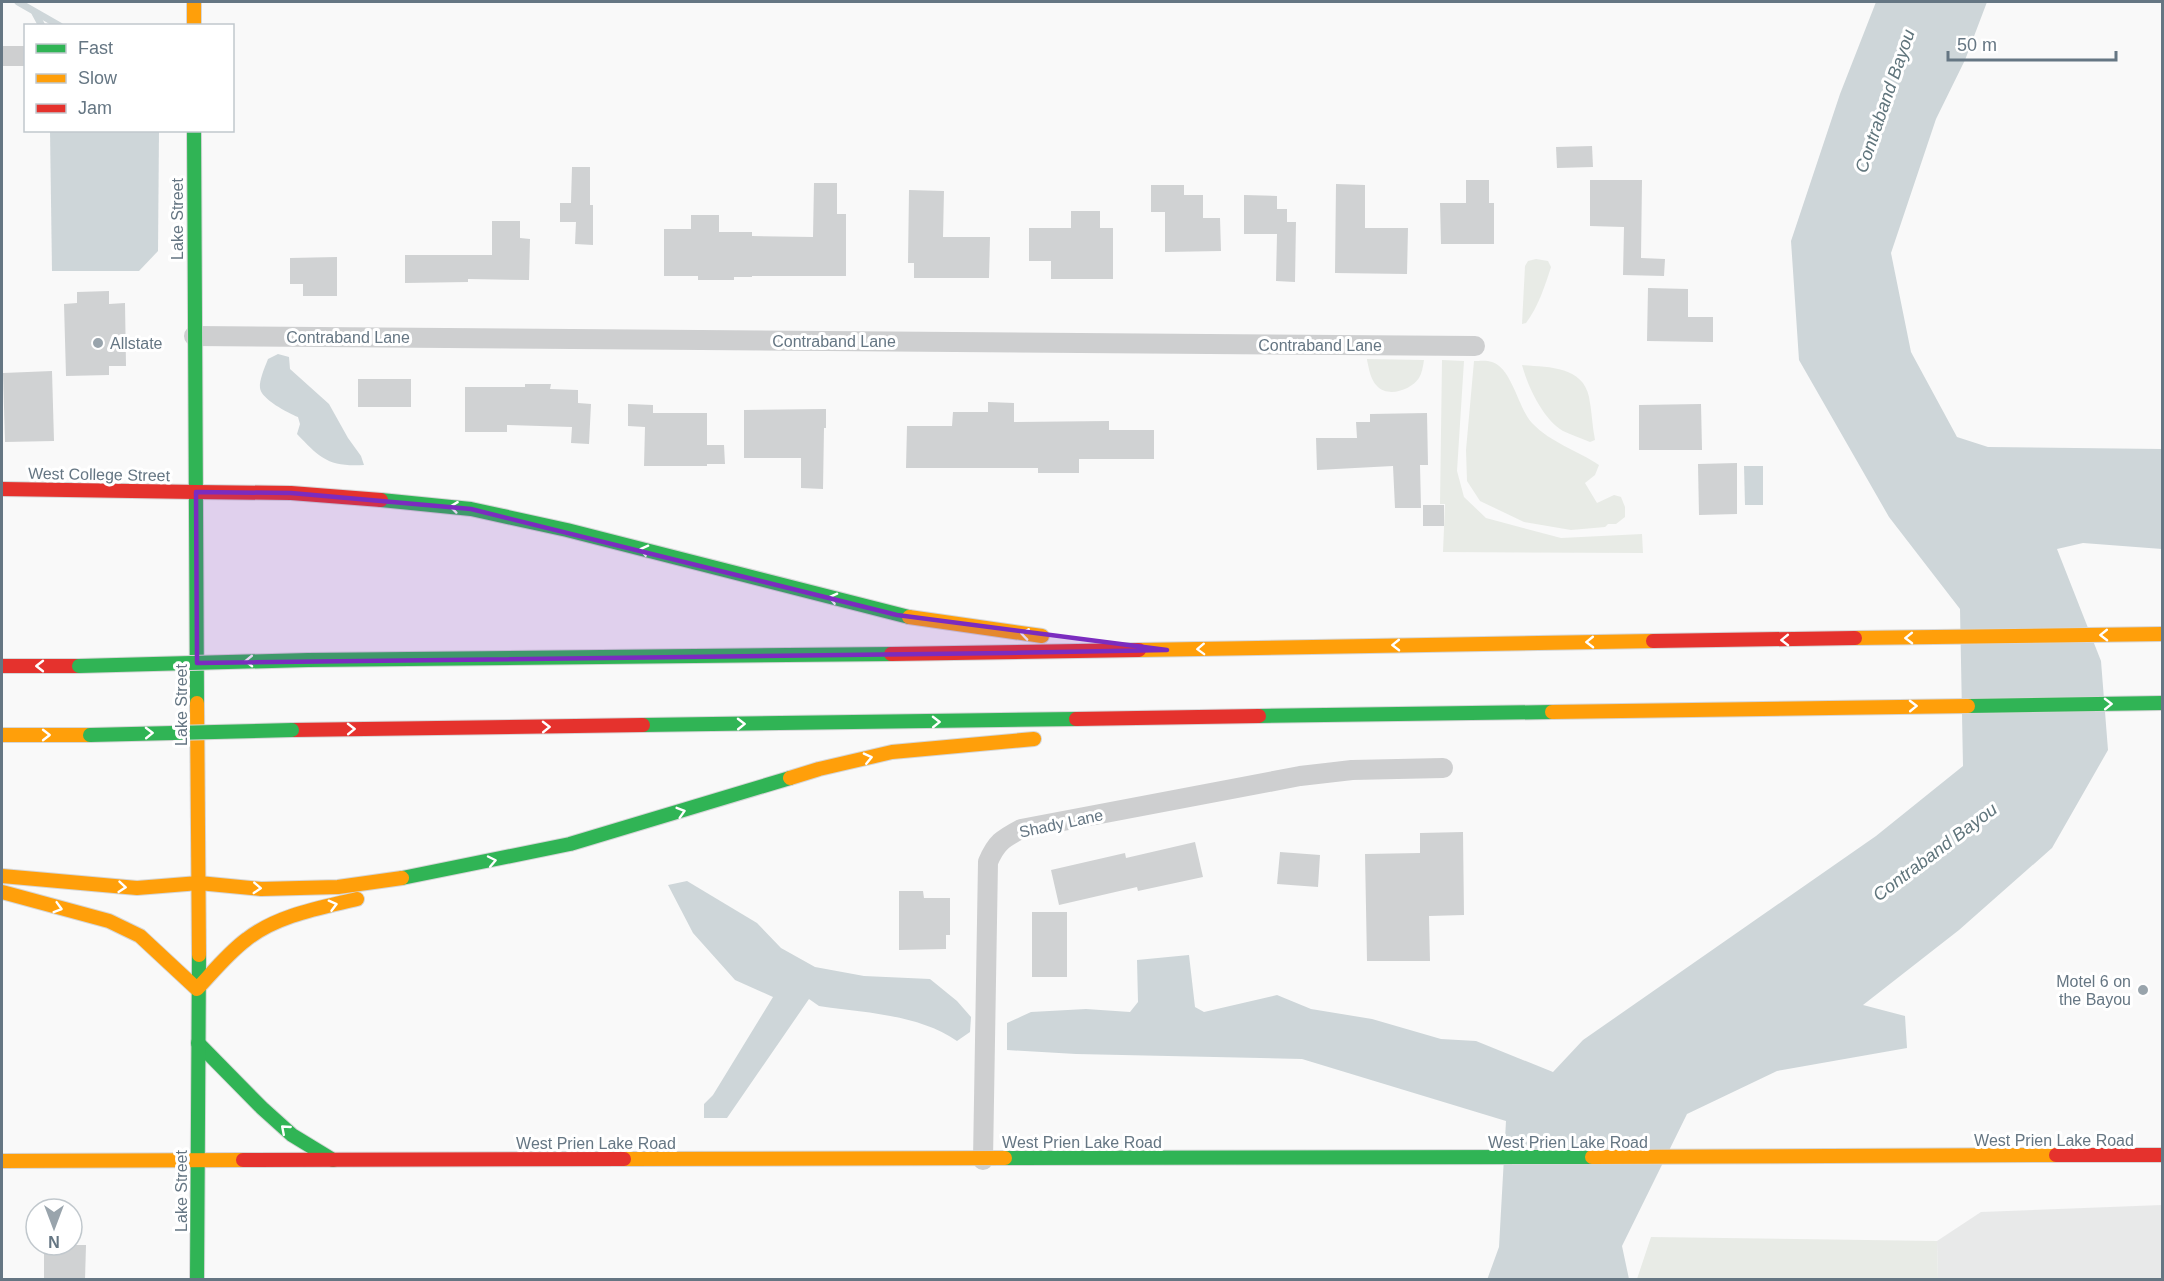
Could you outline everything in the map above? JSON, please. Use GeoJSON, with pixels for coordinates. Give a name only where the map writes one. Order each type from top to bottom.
{"type":"FeatureCollection","features":[{"type":"Feature","properties":{"kind":"main road"},"geometry":{"type":"LineString","coordinates":[[194,2],[194,24]]}},
{"type":"Feature","properties":{"kind":"main road","name":"Lake Street"},"geometry":{"type":"LineString","coordinates":[[194,132],[199,883],[197,1280]]}},
{"type":"Feature","properties":{"kind":"main road","name":"West College Street"},"geometry":{"type":"LineString","coordinates":[[2,489],[291,493],[415,502],[471,509],[567,530],[897,615],[1030,635],[1167,650]]}},
{"type":"Feature","properties":{"kind":"main road"},"geometry":{"type":"LineString","coordinates":[[2,666],[308,660],[996,654],[1323,646],[2163,634]]}},
{"type":"Feature","properties":{"kind":"main road"},"geometry":{"type":"LineString","coordinates":[[2,735],[2163,703]]}},
{"type":"Feature","properties":{"kind":"main road"},"geometry":{"type":"LineString","coordinates":[[1100,732],[1251,716]]}},
{"type":"Feature","properties":{"kind":"main road"},"geometry":{"type":"LineString","coordinates":[[2,876],[137,888],[199,883],[261,889],[338,886],[420,875],[570,844],[819,769],[892,752],[1053,737]]}},
{"type":"Feature","properties":{"kind":"main road"},"geometry":{"type":"LineString","coordinates":[[2,892],[109,921],[140,936],[197,989],[231,953],[255,933],[296,915],[358,899],[457,868]]}},
{"type":"Feature","properties":{"kind":"main road"},"geometry":{"type":"LineString","coordinates":[[198,1043],[292,1135],[334,1160]]}},
{"type":"Feature","properties":{"kind":"main road","name":"West Prien Lake Road"},"geometry":{"type":"LineString","coordinates":[[2,1161],[2163,1155]]}},
{"type":"Feature","properties":{"kind":"street"},"geometry":{"type":"LineString","coordinates":[[2,56],[24,56]]}},
{"type":"Feature","properties":{"kind":"street","name":"Contraband Lane"},"geometry":{"type":"LineString","coordinates":[[194,336],[1475,346]]}},
{"type":"Feature","properties":{"kind":"street","name":"Shady Lane"},"geometry":{"type":"LineString","coordinates":[[983,1160],[988,862],[1002,838],[1021,829],[1300,776],[1352,770],[1443,768]]}},
{"type":"Feature","properties":{"kind":"highlighted area"},"geometry":{"type":"Polygon","coordinates":[[[196,492],[291,493],[471,509],[897,615],[1167,650],[1008,653],[197,663],[196,492]]]}},
{"type":"Feature","properties":{"kind":"shaded area"},"geometry":{"type":"Polygon","coordinates":[[[1536,259],[1548,261],[1551,267],[1534,310],[1526,323],[1522,324],[1525,266],[1528,261],[1536,259]]]}},
{"type":"Feature","properties":{"kind":"shaded area"},"geometry":{"type":"Polygon","coordinates":[[[1367,359],[1424,360],[1419,378],[1411,386],[1399,391],[1387,392],[1375,383],[1367,359]]]}},
{"type":"Feature","properties":{"kind":"shaded area"},"geometry":{"type":"Polygon","coordinates":[[[1442,360],[1464,361],[1457,471],[1464,497],[1486,518],[1561,538],[1642,534],[1643,553],[1443,552],[1445,504],[1440,504],[1442,360]]]}},
{"type":"Feature","properties":{"kind":"shaded area"},"geometry":{"type":"Polygon","coordinates":[[[1474,361],[1490,361],[1499,366],[1510,380],[1527,416],[1539,430],[1599,465],[1595,475],[1585,483],[1597,503],[1614,495],[1621,497],[1625,507],[1625,517],[1616,524],[1608,524],[1605,527],[1571,530],[1524,522],[1480,501],[1467,481],[1466,450],[1474,361]]]}},
{"type":"Feature","properties":{"kind":"shaded area"},"geometry":{"type":"Polygon","coordinates":[[[1522,365],[1563,370],[1580,379],[1589,397],[1595,440],[1590,442],[1563,431],[1549,419],[1532,392],[1522,365]]]}},
{"type":"Feature","properties":{"kind":"shaded area"},"geometry":{"type":"Polygon","coordinates":[[[2162,1205],[2162,1279],[1938,1279],[1937,1241],[1981,1212],[2162,1205]]]}},
{"type":"Feature","properties":{"kind":"shaded area"},"geometry":{"type":"Polygon","coordinates":[[[1651,1237],[1937,1241],[1938,1279],[1637,1279],[1651,1237]]]}},
{"type":"Feature","properties":{"kind":"water","name":"Contraband Bayou"},"geometry":{"type":"Polygon","coordinates":[[[1876,2],[1987,2],[1965,60],[1936,119],[1891,253],[1911,352],[1957,437],[1988,447],[2162,449],[2162,549],[2083,543],[2057,549],[2101,661],[2108,750],[2052,848],[1959,930],[1863,1005],[1905,1016],[1907,1048],[1777,1071],[1687,1114],[1622,1246],[1629,1279],[1487,1280],[1499,1247],[1506,1121],[1302,1059],[1076,1054],[1007,1050],[1007,1023],[1031,1012],[1086,1009],[1130,1012],[1138,1002],[1137,960],[1189,955],[1195,1007],[1204,1012],[1277,995],[1311,1009],[1372,1019],[1441,1039],[1476,1041],[1553,1072],[1583,1040],[1876,836],[1963,766],[1960,609],[1889,517],[1799,360],[1791,241],[1840,94],[1876,2]]]}},
{"type":"Feature","properties":{"kind":"water"},"geometry":{"type":"Polygon","coordinates":[[[50,132],[159,132],[158,251],[139,271],[52,271],[50,132]]]}},
{"type":"Feature","properties":{"kind":"water"},"geometry":{"type":"Polygon","coordinates":[[[278,354],[289,357],[290,369],[329,404],[361,456],[364,465],[333,462],[319,455],[297,434],[300,424],[298,417],[265,397],[260,388],[260,381],[268,359],[278,354]]]}},
{"type":"Feature","properties":{"kind":"water"},"geometry":{"type":"Polygon","coordinates":[[[1744,466],[1763,466],[1763,505],[1745,505],[1744,466]]]}},
{"type":"Feature","properties":{"kind":"water"},"geometry":{"type":"Polygon","coordinates":[[[687,881],[757,923],[781,948],[815,967],[864,976],[930,979],[957,1001],[971,1017],[970,1032],[957,1041],[942,1032],[908,1020],[819,1006],[809,999],[727,1118],[704,1118],[704,1104],[713,1095],[773,997],[735,980],[693,933],[668,885],[687,881]]]}},
{"type":"Feature","properties":{"kind":"building"},"geometry":{"type":"Polygon","coordinates":[[[1592,146],[1593,167],[1557,168],[1556,147],[1592,146]]]}},
{"type":"Feature","properties":{"kind":"building"},"geometry":{"type":"Polygon","coordinates":[[[572,167],[590,167],[593,245],[575,244],[576,222],[560,222],[560,203],[571,203],[572,167]]]}},
{"type":"Feature","properties":{"kind":"building"},"geometry":{"type":"Polygon","coordinates":[[[1466,180],[1489,180],[1489,203],[1494,203],[1494,244],[1441,244],[1440,203],[1466,203],[1466,180]]]}},
{"type":"Feature","properties":{"kind":"building"},"geometry":{"type":"Polygon","coordinates":[[[1590,180],[1642,180],[1641,258],[1665,259],[1664,276],[1623,275],[1624,227],[1590,226],[1590,180]]]}},
{"type":"Feature","properties":{"kind":"building"},"geometry":{"type":"Polygon","coordinates":[[[814,183],[837,183],[837,214],[846,214],[846,276],[752,276],[734,277],[734,280],[698,280],[698,276],[664,276],[664,229],[691,229],[691,215],[719,215],[719,232],[752,232],[752,236],[813,237],[814,183]]]}},
{"type":"Feature","properties":{"kind":"building"},"geometry":{"type":"Polygon","coordinates":[[[1336,184],[1365,185],[1365,228],[1408,228],[1407,274],[1335,273],[1336,184]]]}},
{"type":"Feature","properties":{"kind":"building"},"geometry":{"type":"Polygon","coordinates":[[[1151,185],[1184,185],[1184,195],[1203,195],[1203,218],[1220,218],[1221,251],[1165,252],[1165,212],[1151,212],[1151,185]]]}},
{"type":"Feature","properties":{"kind":"building"},"geometry":{"type":"Polygon","coordinates":[[[909,190],[944,191],[943,237],[990,237],[989,278],[914,278],[914,263],[908,263],[909,190]]]}},
{"type":"Feature","properties":{"kind":"building"},"geometry":{"type":"Polygon","coordinates":[[[1244,195],[1277,196],[1277,209],[1287,209],[1287,222],[1296,222],[1295,282],[1276,281],[1277,234],[1244,234],[1244,195]]]}},
{"type":"Feature","properties":{"kind":"building"},"geometry":{"type":"Polygon","coordinates":[[[1071,211],[1100,211],[1100,228],[1113,228],[1113,279],[1051,279],[1051,261],[1029,261],[1029,228],[1071,228],[1071,211]]]}},
{"type":"Feature","properties":{"kind":"building"},"geometry":{"type":"Polygon","coordinates":[[[492,221],[520,221],[520,238],[530,239],[529,280],[468,279],[468,282],[405,283],[405,255],[492,255],[492,221]]]}},
{"type":"Feature","properties":{"kind":"building"},"geometry":{"type":"Polygon","coordinates":[[[337,257],[337,296],[303,296],[303,284],[290,284],[290,258],[337,257]]]}},
{"type":"Feature","properties":{"kind":"building"},"geometry":{"type":"Polygon","coordinates":[[[1648,288],[1688,289],[1688,317],[1713,317],[1713,342],[1647,341],[1648,288]]]}},
{"type":"Feature","properties":{"kind":"building"},"geometry":{"type":"Polygon","coordinates":[[[109,291],[109,304],[125,303],[126,366],[109,366],[109,375],[66,376],[64,304],[77,303],[77,292],[109,291]]]}},
{"type":"Feature","properties":{"kind":"building"},"geometry":{"type":"Polygon","coordinates":[[[52,371],[54,441],[5,442],[3,373],[52,371]]]}},
{"type":"Feature","properties":{"kind":"building"},"geometry":{"type":"Polygon","coordinates":[[[358,379],[411,379],[411,407],[358,407],[358,379]]]}},
{"type":"Feature","properties":{"kind":"building"},"geometry":{"type":"Polygon","coordinates":[[[525,384],[551,384],[550,389],[578,390],[578,403],[591,404],[589,444],[571,443],[572,427],[507,425],[507,432],[465,432],[465,387],[525,387],[525,384]]]}},
{"type":"Feature","properties":{"kind":"building"},"geometry":{"type":"Polygon","coordinates":[[[988,402],[1014,403],[1014,422],[1109,421],[1109,430],[1154,430],[1154,459],[1079,459],[1079,473],[1038,473],[1038,468],[906,468],[907,426],[952,426],[953,412],[988,412],[988,402]]]}},
{"type":"Feature","properties":{"kind":"building"},"geometry":{"type":"Polygon","coordinates":[[[628,404],[653,405],[653,413],[707,413],[707,445],[724,445],[725,464],[644,466],[645,427],[628,426],[628,404]]]}},
{"type":"Feature","properties":{"kind":"building"},"geometry":{"type":"Polygon","coordinates":[[[1701,404],[1702,450],[1639,450],[1639,405],[1701,404]]]}},
{"type":"Feature","properties":{"kind":"building"},"geometry":{"type":"Polygon","coordinates":[[[826,409],[823,489],[801,488],[801,458],[744,458],[744,410],[826,409]]]}},
{"type":"Feature","properties":{"kind":"building"},"geometry":{"type":"Polygon","coordinates":[[[1427,413],[1428,465],[1420,465],[1421,508],[1395,508],[1393,466],[1317,470],[1316,438],[1357,438],[1356,422],[1370,422],[1370,414],[1427,413]]]}},
{"type":"Feature","properties":{"kind":"building"},"geometry":{"type":"Polygon","coordinates":[[[1737,463],[1737,514],[1699,515],[1698,464],[1737,463]]]}},
{"type":"Feature","properties":{"kind":"building"},"geometry":{"type":"Polygon","coordinates":[[[1423,505],[1444,505],[1444,526],[1423,526],[1423,505]]]}},
{"type":"Feature","properties":{"kind":"building"},"geometry":{"type":"Polygon","coordinates":[[[1463,832],[1464,915],[1429,916],[1430,961],[1367,961],[1365,854],[1420,853],[1420,833],[1463,832]]]}},
{"type":"Feature","properties":{"kind":"building"},"geometry":{"type":"Polygon","coordinates":[[[1195,842],[1203,877],[1138,891],[1137,887],[1059,905],[1051,870],[1125,853],[1126,858],[1195,842]]]}},
{"type":"Feature","properties":{"kind":"building"},"geometry":{"type":"Polygon","coordinates":[[[1280,852],[1320,855],[1318,887],[1277,884],[1280,852]]]}},
{"type":"Feature","properties":{"kind":"building"},"geometry":{"type":"Polygon","coordinates":[[[899,891],[923,891],[924,898],[950,898],[950,935],[946,935],[946,949],[899,950],[899,891]]]}},
{"type":"Feature","properties":{"kind":"building"},"geometry":{"type":"Polygon","coordinates":[[[1032,912],[1067,912],[1067,977],[1032,977],[1032,912]]]}},
{"type":"Feature","properties":{"kind":"building"},"geometry":{"type":"Polygon","coordinates":[[[84,1245],[86,1245],[85,1280],[44,1280],[44,1257],[84,1257],[84,1245]]]}},
{"type":"Feature","properties":{"kind":"waterway"},"geometry":{"type":"LineString","coordinates":[[18,2],[56,24]]}},
{"type":"Feature","properties":{"kind":"waterway"},"geometry":{"type":"LineString","coordinates":[[35,13],[41,24]]}},
{"type":"Feature","properties":{"kind":"traffic: fast"},"geometry":{"type":"LineString","coordinates":[[194,132],[197,703]]}},
{"type":"Feature","properties":{"kind":"traffic: fast"},"geometry":{"type":"LineString","coordinates":[[381,500],[471,509],[567,530],[909,617]]}},
{"type":"Feature","properties":{"kind":"traffic: fast"},"geometry":{"type":"LineString","coordinates":[[308,660],[891,654]]}},
{"type":"Feature","properties":{"kind":"traffic: fast"},"geometry":{"type":"LineString","coordinates":[[79,666],[308,660]]}},
{"type":"Feature","properties":{"kind":"traffic: fast"},"geometry":{"type":"LineString","coordinates":[[1968,706],[2162,703]]}},
{"type":"Feature","properties":{"kind":"traffic: fast"},"geometry":{"type":"LineString","coordinates":[[1259,716],[1552,712]]}},
{"type":"Feature","properties":{"kind":"traffic: fast"},"geometry":{"type":"LineString","coordinates":[[643,725],[1076,719]]}},
{"type":"Feature","properties":{"kind":"traffic: fast"},"geometry":{"type":"LineString","coordinates":[[90,735],[292,730]]}},
{"type":"Feature","properties":{"kind":"traffic: fast"},"geometry":{"type":"LineString","coordinates":[[402,878],[570,844],[790,778]]}},
{"type":"Feature","properties":{"kind":"traffic: fast"},"geometry":{"type":"LineString","coordinates":[[197,1280],[199,955]]}},
{"type":"Feature","properties":{"kind":"traffic: fast"},"geometry":{"type":"LineString","coordinates":[[198,1043],[292,1135],[333,1160]]}},
{"type":"Feature","properties":{"kind":"traffic: fast"},"geometry":{"type":"LineString","coordinates":[[1005,1158],[1592,1157]]}},
{"type":"Feature","properties":{"kind":"traffic: slow"},"geometry":{"type":"LineString","coordinates":[[194,2],[194,24]]}},
{"type":"Feature","properties":{"kind":"traffic: slow"},"geometry":{"type":"LineString","coordinates":[[909,617],[1042,636]]}},
{"type":"Feature","properties":{"kind":"traffic: slow"},"geometry":{"type":"LineString","coordinates":[[1855,638],[2162,634]]}},
{"type":"Feature","properties":{"kind":"traffic: slow"},"geometry":{"type":"LineString","coordinates":[[1139,650],[1653,641]]}},
{"type":"Feature","properties":{"kind":"traffic: slow"},"geometry":{"type":"LineString","coordinates":[[197,703],[199,955]]}},
{"type":"Feature","properties":{"kind":"traffic: slow"},"geometry":{"type":"LineString","coordinates":[[1552,712],[1968,706]]}},
{"type":"Feature","properties":{"kind":"traffic: slow"},"geometry":{"type":"LineString","coordinates":[[2,735],[90,735]]}},
{"type":"Feature","properties":{"kind":"traffic: slow"},"geometry":{"type":"LineString","coordinates":[[790,778],[892,752],[1034,739]]}},
{"type":"Feature","properties":{"kind":"traffic: slow"},"geometry":{"type":"LineString","coordinates":[[2,876],[137,888],[199,883],[261,889],[338,887],[402,878]]}},
{"type":"Feature","properties":{"kind":"traffic: slow"},"geometry":{"type":"LineString","coordinates":[[2,892],[109,921],[140,936],[197,989],[233,950],[259,931],[300,913],[357,899]]}},
{"type":"Feature","properties":{"kind":"traffic: slow"},"geometry":{"type":"LineString","coordinates":[[1592,1157],[2056,1155]]}},
{"type":"Feature","properties":{"kind":"traffic: slow"},"geometry":{"type":"LineString","coordinates":[[624,1159],[1005,1158]]}},
{"type":"Feature","properties":{"kind":"traffic: slow"},"geometry":{"type":"LineString","coordinates":[[2,1161],[243,1160]]}},
{"type":"Feature","properties":{"kind":"traffic: jam"},"geometry":{"type":"LineString","coordinates":[[2,489],[196,492]]}},
{"type":"Feature","properties":{"kind":"traffic: jam"},"geometry":{"type":"LineString","coordinates":[[196,492],[291,493],[381,500]]}},
{"type":"Feature","properties":{"kind":"traffic: jam"},"geometry":{"type":"LineString","coordinates":[[1653,641],[1855,638]]}},
{"type":"Feature","properties":{"kind":"traffic: jam"},"geometry":{"type":"LineString","coordinates":[[891,654],[1139,650]]}},
{"type":"Feature","properties":{"kind":"traffic: jam"},"geometry":{"type":"LineString","coordinates":[[2,666],[79,666]]}},
{"type":"Feature","properties":{"kind":"traffic: jam"},"geometry":{"type":"LineString","coordinates":[[1076,719],[1259,716]]}},
{"type":"Feature","properties":{"kind":"traffic: jam"},"geometry":{"type":"LineString","coordinates":[[292,730],[643,725]]}},
{"type":"Feature","properties":{"kind":"traffic: jam"},"geometry":{"type":"LineString","coordinates":[[2056,1155],[2162,1155]]}},
{"type":"Feature","properties":{"kind":"traffic: jam"},"geometry":{"type":"LineString","coordinates":[[243,1160],[624,1159]]}},
{"type":"Feature","properties":{"kind":"place","name":"Allstate"},"geometry":{"type":"Point","coordinates":[98,343]}},
{"type":"Feature","properties":{"kind":"place","name":"Motel 6 on the Bayou"},"geometry":{"type":"Point","coordinates":[2143,990]}}]}
